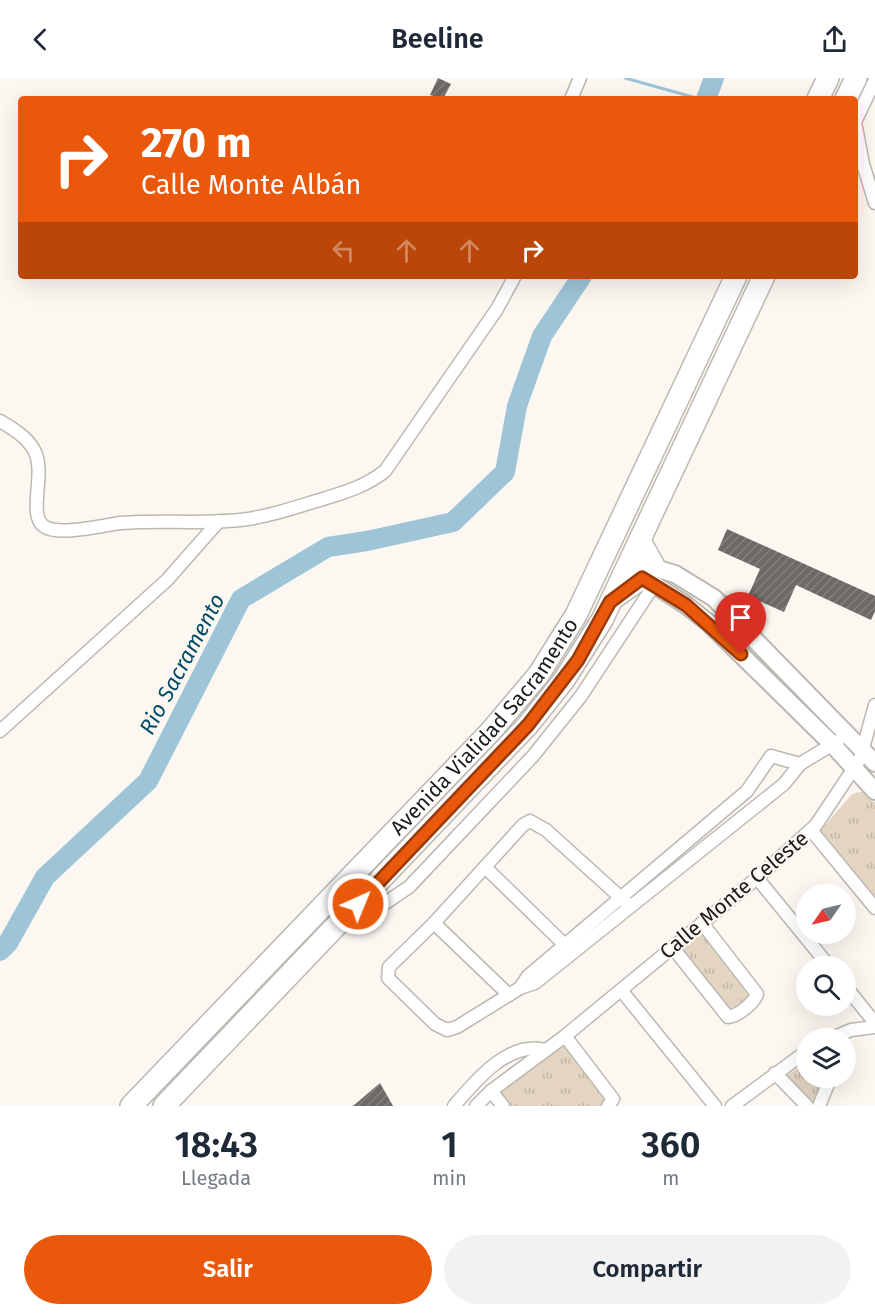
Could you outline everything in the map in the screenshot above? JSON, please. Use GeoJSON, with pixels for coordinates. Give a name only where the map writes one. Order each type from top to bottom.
{"type":"FeatureCollection","features":[{"type":"Feature","properties":{"kind":"highway"},"geometry":{"type":"LineString","coordinates":[[819,96],[828,78]]}},
{"type":"Feature","properties":{"kind":"highway"},"geometry":{"type":"LineString","coordinates":[[847,96],[856,78]]}},
{"type":"Feature","properties":{"kind":"highway","name":"Avenida Vialidad Sacramento"},"geometry":{"type":"LineString","coordinates":[[131,1106],[491,731],[539,674],[576,615],[735,279]]}},
{"type":"Feature","properties":{"kind":"highway","name":"Avenida Vialidad Sacramento"},"geometry":{"type":"LineString","coordinates":[[172,1101],[548,701],[578,660],[610,602],[644,574],[640,541],[763,279]]}},
{"type":"Feature","properties":{"kind":"highway"},"geometry":{"type":"LineString","coordinates":[[619,523],[621,546],[644,574]]}},
{"type":"Feature","properties":{"kind":"highway"},"geometry":{"type":"LineString","coordinates":[[576,615],[608,578],[644,574]]}},
{"type":"Feature","properties":{"kind":"main road"},"geometry":{"type":"LineString","coordinates":[[644,574],[687,580],[714,598],[869,756]]}},
{"type":"Feature","properties":{"kind":"main road"},"geometry":{"type":"LineString","coordinates":[[644,574],[710,624],[832,744],[875,791]]}},
{"type":"Feature","properties":{"kind":"street"},"geometry":{"type":"LineString","coordinates":[[572,96],[579,78]]}},
{"type":"Feature","properties":{"kind":"street"},"geometry":{"type":"LineString","coordinates":[[858,116],[875,80]]}},
{"type":"Feature","properties":{"kind":"street"},"geometry":{"type":"LineString","coordinates":[[858,138],[875,203]]}},
{"type":"Feature","properties":{"kind":"street"},"geometry":{"type":"LineString","coordinates":[[0,421],[15,430],[34,449],[41,474],[36,514],[40,523],[47,529],[162,521],[240,520],[284,511],[359,488],[385,471],[507,294],[514,279]]}},
{"type":"Feature","properties":{"kind":"street"},"geometry":{"type":"LineString","coordinates":[[0,731],[167,580],[219,521]]}},
{"type":"Feature","properties":{"kind":"street"},"geometry":{"type":"LineString","coordinates":[[341,921],[375,910],[409,886],[533,756],[581,696],[644,574]]}},
{"type":"Feature","properties":{"kind":"street","name":"Calle Monte Celeste"},"geometry":{"type":"LineString","coordinates":[[477,1106],[490,1091],[564,1036],[673,948],[811,830],[855,769],[869,756],[875,705]]}},
{"type":"Feature","properties":{"kind":"street"},"geometry":{"type":"LineString","coordinates":[[626,901],[784,784],[800,764],[832,744],[850,736]]}},
{"type":"Feature","properties":{"kind":"street"},"geometry":{"type":"LineString","coordinates":[[626,901],[534,821],[522,825],[434,923],[389,967],[387,974],[392,983],[435,1024],[447,1030],[457,1027],[520,988],[535,983],[568,949],[626,901],[747,791],[771,756],[800,764]]}},
{"type":"Feature","properties":{"kind":"street"},"geometry":{"type":"LineString","coordinates":[[811,830],[875,908]]}},
{"type":"Feature","properties":{"kind":"street"},"geometry":{"type":"LineString","coordinates":[[485,867],[568,949]]}},
{"type":"Feature","properties":{"kind":"street"},"geometry":{"type":"LineString","coordinates":[[757,878],[821,956]]}},
{"type":"Feature","properties":{"kind":"street"},"geometry":{"type":"LineString","coordinates":[[434,923],[509,995]]}},
{"type":"Feature","properties":{"kind":"street"},"geometry":{"type":"LineString","coordinates":[[673,948],[730,1018],[757,998],[702,923]]}},
{"type":"Feature","properties":{"kind":"street"},"geometry":{"type":"LineString","coordinates":[[621,990],[715,1106]]}},
{"type":"Feature","properties":{"kind":"street"},"geometry":{"type":"LineString","coordinates":[[856,1000],[875,1025],[856,1033]]}},
{"type":"Feature","properties":{"kind":"street"},"geometry":{"type":"LineString","coordinates":[[564,1036],[613,1099],[608,1106]]}},
{"type":"Feature","properties":{"kind":"street"},"geometry":{"type":"LineString","coordinates":[[454,1106],[485,1074],[518,1049],[535,1047],[546,1050]]}},
{"type":"Feature","properties":{"kind":"street"},"geometry":{"type":"LineString","coordinates":[[732,1106],[796,1059]]}},
{"type":"Feature","properties":{"kind":"street"},"geometry":{"type":"LineString","coordinates":[[775,1073],[807,1106]]}},
{"type":"Feature","properties":{"kind":"street"},"geometry":{"type":"LineString","coordinates":[[819,1106],[826,1088]]}},
{"type":"Feature","properties":{"kind":"street"},"geometry":{"type":"LineString","coordinates":[[490,1091],[503,1106]]}},
{"type":"Feature","properties":{"kind":"green space"},"geometry":{"type":"Polygon","coordinates":[[[865,791],[875,803],[875,901],[819,832],[852,794],[865,791]]]}},
{"type":"Feature","properties":{"kind":"green space"},"geometry":{"type":"Polygon","coordinates":[[[702,926],[756,998],[730,1017],[674,950],[702,926]]]}},
{"type":"Feature","properties":{"kind":"green space"},"geometry":{"type":"Polygon","coordinates":[[[562,1037],[614,1101],[607,1106],[504,1106],[490,1089],[562,1037]]]}},
{"type":"Feature","properties":{"kind":"green space"},"geometry":{"type":"Polygon","coordinates":[[[796,1070],[796,1087],[785,1077],[796,1070]]]}},
{"type":"Feature","properties":{"kind":"green space"},"geometry":{"type":"Polygon","coordinates":[[[797,1088],[819,1088],[814,1104],[797,1088]]]}},
{"type":"Feature","properties":{"kind":"building"},"geometry":{"type":"Polygon","coordinates":[[[438,78],[451,84],[445,96],[430,95],[438,78]]]}},
{"type":"Feature","properties":{"kind":"building"},"geometry":{"type":"Polygon","coordinates":[[[727,529],[875,596],[875,611],[871,620],[796,585],[784,612],[748,596],[760,569],[718,550],[727,529]]]}},
{"type":"Feature","properties":{"kind":"building"},"geometry":{"type":"Polygon","coordinates":[[[380,1083],[393,1106],[353,1106],[380,1083]]]}},
{"type":"Feature","properties":{"kind":"waterway"},"geometry":{"type":"LineString","coordinates":[[625,78],[689,96]]}},
{"type":"Feature","properties":{"kind":"waterway","name":"Rio Sacramento"},"geometry":{"type":"LineString","coordinates":[[707,96],[714,78]]}},
{"type":"Feature","properties":{"kind":"waterway","name":"Rio Sacramento"},"geometry":{"type":"LineString","coordinates":[[0,951],[8,943],[45,877],[148,781],[241,599],[328,547],[453,522],[505,472],[517,406],[542,336],[580,279]]}},
{"type":"Feature","properties":{"kind":"route"},"geometry":{"type":"LineString","coordinates":[[358,904],[528,725],[578,660],[610,602],[633,583],[642,578],[677,598],[710,624],[741,654]]}}]}
